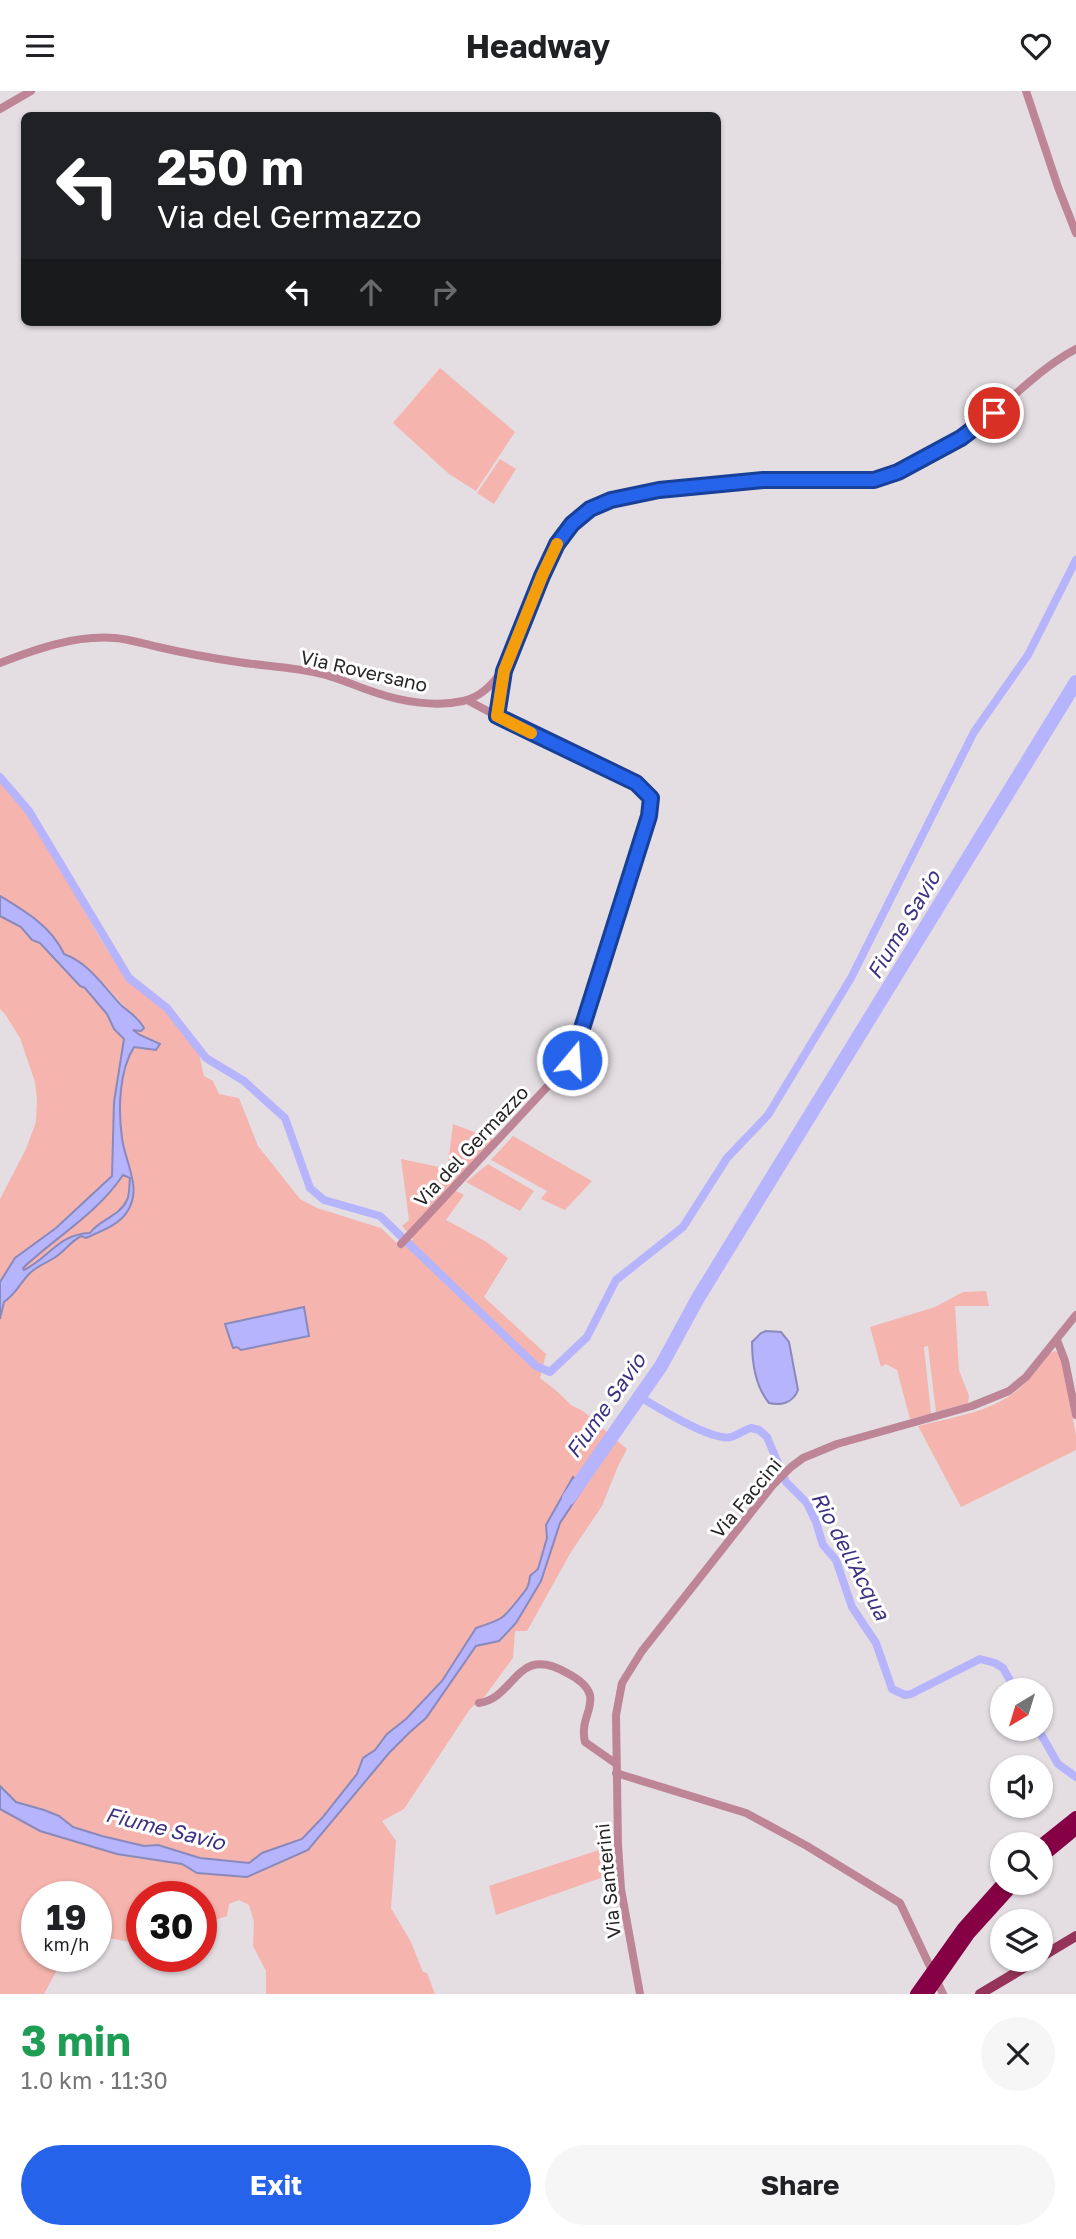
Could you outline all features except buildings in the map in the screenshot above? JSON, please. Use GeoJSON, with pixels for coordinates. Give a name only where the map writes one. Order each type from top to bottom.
{"type":"FeatureCollection","features":[{"type":"Feature","properties":{"kind":"highway"},"geometry":{"type":"LineString","coordinates":[[1053,1835],[1076,1817]]}},
{"type":"Feature","properties":{"kind":"highway"},"geometry":{"type":"LineString","coordinates":[[1053,1848],[1076,1829]]}},
{"type":"Feature","properties":{"kind":"highway"},"geometry":{"type":"LineString","coordinates":[[922,1993],[963,1928],[992,1895]]}},
{"type":"Feature","properties":{"kind":"highway"},"geometry":{"type":"LineString","coordinates":[[922,1993],[1004,1895]]}},
{"type":"Feature","properties":{"kind":"main road"},"geometry":{"type":"LineString","coordinates":[[1053,1950],[1076,1936]]}},
{"type":"Feature","properties":{"kind":"main road"},"geometry":{"type":"LineString","coordinates":[[980,1994],[1017,1972]]}},
{"type":"Feature","properties":{"kind":"street"},"geometry":{"type":"LineString","coordinates":[[0,109],[31,91]]}},
{"type":"Feature","properties":{"kind":"street"},"geometry":{"type":"LineString","coordinates":[[1026,91],[1076,233]]}},
{"type":"Feature","properties":{"kind":"street","name":"Via Roversano"},"geometry":{"type":"LineString","coordinates":[[0,663],[81,639],[116,638],[238,662],[318,673],[379,694],[418,702],[446,704],[467,700],[485,692],[504,671],[557,544],[572,524],[590,509],[611,500],[659,490],[763,480],[874,480],[898,472],[961,438],[1041,371],[1076,349]]}},
{"type":"Feature","properties":{"kind":"street"},"geometry":{"type":"LineString","coordinates":[[497,716],[504,671]]}},
{"type":"Feature","properties":{"kind":"street","name":"Via del Germazzo"},"geometry":{"type":"LineString","coordinates":[[401,1244],[572,1060],[649,816],[651,798],[636,783],[467,700]]}},
{"type":"Feature","properties":{"kind":"street","name":"Via Faccini"},"geometry":{"type":"LineString","coordinates":[[615,1763],[616,1715],[622,1683],[642,1651],[791,1467],[803,1458],[837,1444],[972,1406],[1009,1391],[1026,1377],[1076,1315]]}},
{"type":"Feature","properties":{"kind":"street"},"geometry":{"type":"LineString","coordinates":[[1058,1340],[1076,1415]]}},
{"type":"Feature","properties":{"kind":"street"},"geometry":{"type":"LineString","coordinates":[[479,1703],[488,1702],[526,1668],[540,1663],[555,1666],[587,1688],[590,1696],[583,1731],[585,1742],[615,1763]]}},
{"type":"Feature","properties":{"kind":"street","name":"Via Santerini"},"geometry":{"type":"LineString","coordinates":[[615,1763],[621,1889],[640,1994]]}},
{"type":"Feature","properties":{"kind":"street"},"geometry":{"type":"LineString","coordinates":[[616,1773],[746,1813],[807,1846],[900,1903],[943,1994]]}},
{"type":"Feature","properties":{"kind":"shaded area"},"geometry":{"type":"Polygon","coordinates":[[[440,368],[515,432],[476,491],[449,474],[393,423],[440,368]]]}},
{"type":"Feature","properties":{"kind":"shaded area"},"geometry":{"type":"Polygon","coordinates":[[[500,459],[516,469],[494,504],[477,493],[500,459]]]}},
{"type":"Feature","properties":{"kind":"shaded area"},"geometry":{"type":"Polygon","coordinates":[[[0,780],[28,812],[100,938],[128,981],[169,1014],[199,1054],[204,1076],[213,1081],[219,1094],[239,1098],[258,1146],[300,1199],[317,1208],[381,1228],[402,1248],[413,1239],[402,1226],[409,1220],[401,1159],[444,1168],[448,1164],[453,1124],[493,1139],[494,1142],[452,1189],[464,1195],[446,1220],[485,1241],[508,1258],[484,1297],[546,1354],[540,1378],[627,1449],[602,1506],[571,1552],[527,1631],[515,1631],[513,1658],[485,1696],[470,1709],[404,1809],[382,1821],[396,1841],[391,1908],[411,1942],[423,1972],[427,1973],[435,1994],[266,1994],[266,1971],[253,1946],[254,1922],[249,1905],[239,1900],[229,1904],[227,1916],[217,1919],[217,1881],[126,1881],[126,1941],[112,1939],[112,1881],[21,1881],[21,1972],[56,1972],[44,1994],[0,1994],[0,1312],[39,1266],[55,1258],[81,1236],[86,1238],[126,1214],[134,1182],[120,1128],[122,1079],[134,1047],[156,1050],[131,1028],[139,1019],[94,974],[64,954],[53,936],[37,921],[0,896],[0,780]]]}},
{"type":"Feature","properties":{"kind":"shaded area"},"geometry":{"type":"Polygon","coordinates":[[[0,916],[21,927],[32,940],[40,943],[80,986],[85,988],[124,1039],[114,1102],[112,1176],[56,1228],[15,1258],[0,1282],[0,1199],[26,1149],[36,1122],[37,1100],[35,1082],[20,1038],[0,1009],[0,916]]]}},
{"type":"Feature","properties":{"kind":"shaded area"},"geometry":{"type":"Polygon","coordinates":[[[513,1136],[592,1181],[565,1210],[541,1199],[547,1191],[491,1160],[513,1136]]]}},
{"type":"Feature","properties":{"kind":"shaded area"},"geometry":{"type":"Polygon","coordinates":[[[488,1164],[534,1191],[520,1211],[466,1182],[488,1164]]]}},
{"type":"Feature","properties":{"kind":"shaded area"},"geometry":{"type":"Polygon","coordinates":[[[123,1175],[130,1177],[129,1192],[120,1210],[90,1233],[70,1237],[54,1246],[25,1271],[23,1268],[101,1201],[123,1175]]]}},
{"type":"Feature","properties":{"kind":"shaded area"},"geometry":{"type":"Polygon","coordinates":[[[986,1291],[989,1306],[955,1306],[959,1370],[969,1396],[968,1403],[936,1412],[928,1346],[924,1347],[931,1414],[910,1419],[897,1370],[886,1364],[881,1367],[870,1327],[935,1307],[963,1292],[986,1291]]]}},
{"type":"Feature","properties":{"kind":"shaded area"},"geometry":{"type":"Polygon","coordinates":[[[1055,1351],[1060,1354],[1076,1435],[1076,1450],[961,1507],[918,1426],[972,1413],[998,1402],[1021,1387],[1050,1353],[1055,1351]]]}},
{"type":"Feature","properties":{"kind":"shaded area"},"geometry":{"type":"Polygon","coordinates":[[[611,1846],[612,1874],[496,1915],[489,1886],[611,1846]]]}},
{"type":"Feature","properties":{"kind":"water"},"geometry":{"type":"Polygon","coordinates":[[[0,896],[45,928],[64,954],[81,963],[144,1028],[141,1031],[133,1030],[160,1044],[156,1050],[134,1047],[125,1067],[120,1103],[121,1127],[133,1185],[132,1203],[127,1212],[108,1228],[86,1238],[77,1238],[58,1256],[33,1271],[4,1302],[0,1319],[0,1282],[15,1258],[56,1228],[112,1176],[114,1102],[124,1039],[85,988],[80,986],[40,943],[32,940],[21,927],[0,916],[0,896]],[[123,1175],[101,1201],[36,1256],[24,1270],[62,1242],[79,1234],[90,1233],[120,1210],[128,1198],[130,1178],[123,1175]]]}},
{"type":"Feature","properties":{"kind":"water"},"geometry":{"type":"Polygon","coordinates":[[[304,1307],[309,1336],[241,1350],[233,1348],[225,1324],[304,1307]]]}},
{"type":"Feature","properties":{"kind":"water"},"geometry":{"type":"Polygon","coordinates":[[[766,1331],[781,1332],[789,1342],[798,1390],[790,1401],[782,1404],[769,1403],[755,1374],[752,1342],[766,1331]]]}},
{"type":"Feature","properties":{"kind":"water"},"geometry":{"type":"Polygon","coordinates":[[[573,1477],[583,1488],[560,1523],[541,1581],[516,1623],[499,1641],[476,1646],[426,1718],[389,1753],[308,1850],[247,1877],[197,1873],[182,1864],[117,1854],[40,1831],[0,1809],[0,1786],[16,1802],[44,1810],[59,1816],[73,1827],[102,1836],[144,1846],[158,1845],[200,1858],[249,1863],[262,1853],[302,1839],[357,1774],[363,1758],[375,1750],[387,1734],[406,1719],[442,1681],[476,1628],[502,1617],[525,1591],[530,1576],[538,1569],[547,1538],[546,1525],[573,1477]]]}},
{"type":"Feature","properties":{"kind":"waterway"},"geometry":{"type":"LineString","coordinates":[[0,777],[29,811],[129,978],[167,1008],[206,1058],[244,1081],[285,1118],[310,1188],[324,1200],[380,1216],[536,1366],[550,1372],[587,1337],[616,1280],[683,1227],[727,1158],[768,1115],[851,978],[974,732],[1028,655],[1076,560]]}},
{"type":"Feature","properties":{"kind":"waterway","name":"Fiume Savio"},"geometry":{"type":"LineString","coordinates":[[569,1498],[661,1366],[698,1298],[1076,682]]}},
{"type":"Feature","properties":{"kind":"waterway","name":"Rio dell'Acqua"},"geometry":{"type":"LineString","coordinates":[[640,1397],[685,1423],[711,1434],[731,1437],[751,1428],[759,1430],[767,1437],[786,1482],[807,1503],[823,1545],[836,1560],[852,1607],[876,1643],[892,1689],[905,1695],[911,1694],[980,1659],[1003,1668],[1009,1678]]}},
{"type":"Feature","properties":{"kind":"waterway","name":"Rio dell'Acqua"},"geometry":{"type":"LineString","coordinates":[[1045,1741],[1058,1764],[1076,1777]]}},
{"type":"Feature","properties":{"kind":"slow traffic"},"geometry":{"type":"LineString","coordinates":[[531,733],[497,716],[504,671],[557,544]]}},
{"type":"Feature","properties":{"kind":"route"},"geometry":{"type":"LineString","coordinates":[[572,1060],[649,816],[651,798],[636,783],[497,716],[504,671],[557,544],[572,524],[590,509],[611,500],[659,490],[763,480],[874,480],[898,472],[961,438],[994,413]]}}]}
